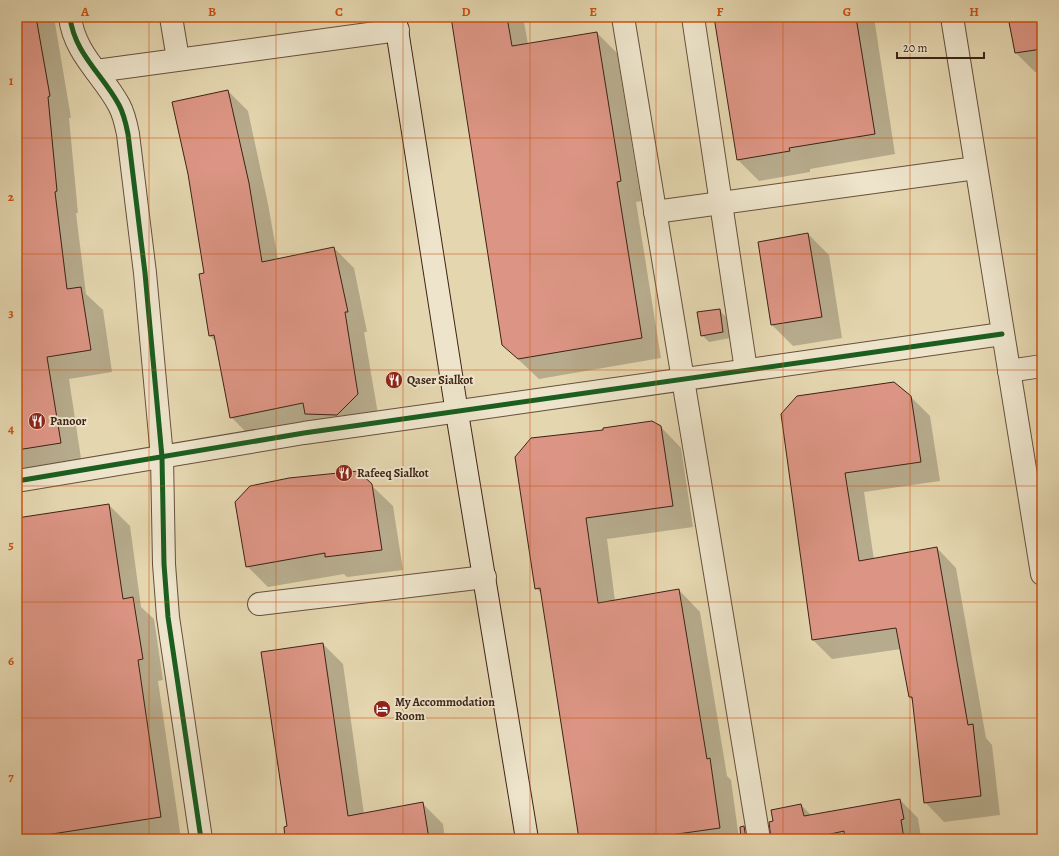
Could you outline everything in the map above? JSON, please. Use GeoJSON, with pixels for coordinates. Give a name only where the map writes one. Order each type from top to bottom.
{"type":"FeatureCollection","features":[{"type":"Feature","properties":{"kind":"street"},"geometry":{"type":"LineString","coordinates":[[70,17],[73,33],[79,47],[119,105],[125,119],[128,134],[146,273],[162,457],[164,564],[168,617],[201,839]]}},
{"type":"Feature","properties":{"kind":"street"},"geometry":{"type":"LineString","coordinates":[[171,17],[178,59]]}},
{"type":"Feature","properties":{"kind":"street"},"geometry":{"type":"LineString","coordinates":[[623,17],[759,839]]}},
{"type":"Feature","properties":{"kind":"street"},"geometry":{"type":"LineString","coordinates":[[693,17],[746,370]]}},
{"type":"Feature","properties":{"kind":"street"},"geometry":{"type":"LineString","coordinates":[[952,17],[1002,334],[1042,574]]}},
{"type":"Feature","properties":{"kind":"street"},"geometry":{"type":"LineString","coordinates":[[96,71],[396,23],[457,413],[527,839]]}},
{"type":"Feature","properties":{"kind":"street"},"geometry":{"type":"LineString","coordinates":[[655,212],[976,168]]}},
{"type":"Feature","properties":{"kind":"street"},"geometry":{"type":"LineString","coordinates":[[17,481],[304,433],[457,413],[1002,334]]}},
{"type":"Feature","properties":{"kind":"street"},"geometry":{"type":"LineString","coordinates":[[1009,372],[1042,366]]}},
{"type":"Feature","properties":{"kind":"street"},"geometry":{"type":"LineString","coordinates":[[259,604],[485,577]]}},
{"type":"Feature","properties":{"kind":"building"},"geometry":{"type":"Polygon","coordinates":[[[17,17],[36,17],[50,96],[48,97],[57,191],[55,192],[67,289],[81,287],[91,350],[47,357],[61,443],[17,450],[17,17]]]}},
{"type":"Feature","properties":{"kind":"building"},"geometry":{"type":"Polygon","coordinates":[[[451,17],[507,17],[512,46],[597,32],[621,181],[617,182],[642,338],[518,359],[502,345],[451,17]]]}},
{"type":"Feature","properties":{"kind":"building"},"geometry":{"type":"Polygon","coordinates":[[[714,17],[856,17],[875,134],[789,148],[790,151],[737,160],[714,17]]]}},
{"type":"Feature","properties":{"kind":"building"},"geometry":{"type":"Polygon","coordinates":[[[1008,17],[1042,17],[1042,49],[1015,53],[1008,17]]]}},
{"type":"Feature","properties":{"kind":"building"},"geometry":{"type":"Polygon","coordinates":[[[228,90],[249,183],[262,262],[334,247],[348,312],[345,312],[358,394],[337,415],[305,414],[303,403],[230,418],[214,335],[209,336],[199,274],[204,273],[188,174],[172,102],[228,90]]]}},
{"type":"Feature","properties":{"kind":"building"},"geometry":{"type":"Polygon","coordinates":[[[808,233],[822,317],[771,325],[758,242],[808,233]]]}},
{"type":"Feature","properties":{"kind":"building"},"geometry":{"type":"Polygon","coordinates":[[[720,309],[723,332],[701,336],[697,312],[720,309]]]}},
{"type":"Feature","properties":{"kind":"building"},"geometry":{"type":"Polygon","coordinates":[[[894,382],[911,396],[921,462],[845,473],[859,561],[937,547],[968,725],[973,724],[981,796],[924,803],[912,697],[909,697],[896,628],[812,640],[781,414],[797,396],[894,382]]]}},
{"type":"Feature","properties":{"kind":"building"},"geometry":{"type":"Polygon","coordinates":[[[652,421],[661,426],[673,506],[586,518],[598,603],[679,589],[707,759],[710,758],[720,828],[642,839],[579,839],[540,588],[535,589],[515,457],[531,438],[603,430],[603,428],[652,421]]]}},
{"type":"Feature","properties":{"kind":"building"},"geometry":{"type":"Polygon","coordinates":[[[358,471],[372,484],[382,550],[325,557],[325,553],[246,567],[235,502],[250,486],[289,478],[358,471]]]}},
{"type":"Feature","properties":{"kind":"building"},"geometry":{"type":"Polygon","coordinates":[[[109,504],[123,599],[133,597],[143,659],[138,660],[161,817],[20,839],[17,815],[17,518],[109,504]]]}},
{"type":"Feature","properties":{"kind":"building"},"geometry":{"type":"Polygon","coordinates":[[[323,643],[348,816],[423,802],[429,839],[285,839],[284,827],[287,826],[261,652],[323,643]]]}},
{"type":"Feature","properties":{"kind":"building"},"geometry":{"type":"Polygon","coordinates":[[[900,799],[904,819],[901,820],[904,839],[845,839],[844,831],[808,839],[771,839],[769,822],[773,821],[771,810],[801,804],[804,816],[900,799]]]}},
{"type":"Feature","properties":{"kind":"building"},"geometry":{"type":"Polygon","coordinates":[[[744,826],[746,839],[741,839],[740,827],[744,826]]]}},
{"type":"Feature","properties":{"kind":"cycle path"},"geometry":{"type":"LineString","coordinates":[[70,17],[77,42],[83,53],[121,108],[128,134],[145,273],[162,457],[164,564],[168,617],[201,839]]}},
{"type":"Feature","properties":{"kind":"cycle path"},"geometry":{"type":"LineString","coordinates":[[17,481],[304,433],[1002,334]]}},
{"type":"Feature","properties":{"kind":"place","name":"Qaser Sialkot"},"geometry":{"type":"Point","coordinates":[394,380]}},
{"type":"Feature","properties":{"kind":"place","name":"Panoor"},"geometry":{"type":"Point","coordinates":[37,421]}},
{"type":"Feature","properties":{"kind":"place","name":"Rafeeq Sialkot"},"geometry":{"type":"Point","coordinates":[344,473]}},
{"type":"Feature","properties":{"kind":"place","name":"My Accommodation Room"},"geometry":{"type":"Point","coordinates":[382,709]}}]}
